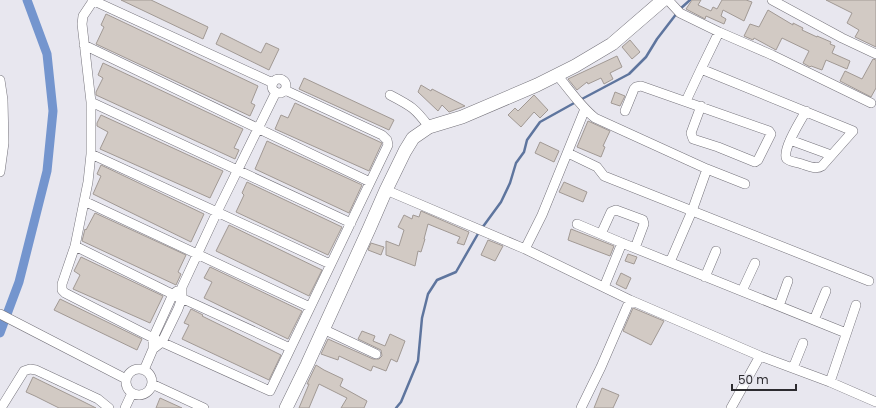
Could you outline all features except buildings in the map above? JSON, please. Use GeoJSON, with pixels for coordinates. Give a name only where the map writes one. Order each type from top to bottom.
{"type":"FeatureCollection","features":[{"type":"Feature","properties":{"kind":"main road"},"geometry":{"type":"LineString","coordinates":[[286,408],[370,229],[386,190],[411,141],[418,134],[429,128],[462,117],[557,75],[612,44],[668,1]]}},
{"type":"Feature","properties":{"kind":"street"},"geometry":{"type":"LineString","coordinates":[[273,83],[93,0],[82,19],[91,102],[91,154],[75,246],[62,284],[63,291],[153,338],[270,391],[387,148],[388,142],[385,137],[285,90],[282,92],[276,92],[272,89],[273,83],[277,80],[282,80],[286,84],[285,90]]}},
{"type":"Feature","properties":{"kind":"street"},"geometry":{"type":"LineString","coordinates":[[772,0],[842,38],[876,54]]}},
{"type":"Feature","properties":{"kind":"street"},"geometry":{"type":"LineString","coordinates":[[668,1],[680,13],[772,55],[871,103]]}},
{"type":"Feature","properties":{"kind":"street"},"geometry":{"type":"LineString","coordinates":[[686,102],[719,32]]}},
{"type":"Feature","properties":{"kind":"street"},"geometry":{"type":"LineString","coordinates":[[84,46],[370,182]]}},
{"type":"Feature","properties":{"kind":"street"},"geometry":{"type":"LineString","coordinates":[[701,69],[806,111],[857,132],[819,168],[788,160],[785,156],[790,140],[806,111]]}},
{"type":"Feature","properties":{"kind":"street"},"geometry":{"type":"LineString","coordinates":[[557,75],[574,94],[582,106],[595,118],[707,169],[745,184]]}},
{"type":"Feature","properties":{"kind":"street"},"geometry":{"type":"LineString","coordinates":[[0,80],[3,100],[0,172]]}},
{"type":"Feature","properties":{"kind":"street"},"geometry":{"type":"LineString","coordinates":[[625,111],[634,89],[642,86],[701,106],[769,131],[770,134],[758,160],[754,162],[718,147],[693,139],[691,133],[701,106]]}},
{"type":"Feature","properties":{"kind":"street"},"geometry":{"type":"LineString","coordinates":[[144,370],[153,350],[162,342],[182,298],[182,287],[197,254],[276,92]]}},
{"type":"Feature","properties":{"kind":"street"},"geometry":{"type":"LineString","coordinates":[[390,95],[412,106],[419,113],[429,128]]}},
{"type":"Feature","properties":{"kind":"street"},"geometry":{"type":"LineString","coordinates":[[91,102],[351,223]]}},
{"type":"Feature","properties":{"kind":"street"},"geometry":{"type":"LineString","coordinates":[[525,249],[542,215],[568,153],[582,106]]}},
{"type":"Feature","properties":{"kind":"street"},"geometry":{"type":"LineString","coordinates":[[790,140],[832,156]]}},
{"type":"Feature","properties":{"kind":"street"},"geometry":{"type":"LineString","coordinates":[[568,153],[597,167],[604,176],[869,281]]}},
{"type":"Feature","properties":{"kind":"street"},"geometry":{"type":"LineString","coordinates":[[91,154],[330,264]]}},
{"type":"Feature","properties":{"kind":"street"},"geometry":{"type":"LineString","coordinates":[[670,262],[692,212],[707,169]]}},
{"type":"Feature","properties":{"kind":"street"},"geometry":{"type":"LineString","coordinates":[[386,190],[525,249],[630,300],[760,356],[830,382],[876,402]]}},
{"type":"Feature","properties":{"kind":"street"},"geometry":{"type":"LineString","coordinates":[[84,201],[310,307]]}},
{"type":"Feature","properties":{"kind":"street"},"geometry":{"type":"LineString","coordinates":[[601,234],[612,210],[616,210],[643,220],[644,224],[634,248]]}},
{"type":"Feature","properties":{"kind":"street"},"geometry":{"type":"LineString","coordinates":[[578,224],[705,277],[846,333]]}},
{"type":"Feature","properties":{"kind":"street"},"geometry":{"type":"LineString","coordinates":[[604,287],[622,243]]}},
{"type":"Feature","properties":{"kind":"street"},"geometry":{"type":"LineString","coordinates":[[75,246],[173,294],[290,348]]}},
{"type":"Feature","properties":{"kind":"street"},"geometry":{"type":"LineString","coordinates":[[705,277],[716,251]]}},
{"type":"Feature","properties":{"kind":"street"},"geometry":{"type":"LineString","coordinates":[[742,292],[754,263]]}},
{"type":"Feature","properties":{"kind":"street"},"geometry":{"type":"LineString","coordinates":[[779,306],[788,281]]}},
{"type":"Feature","properties":{"kind":"street"},"geometry":{"type":"LineString","coordinates":[[153,350],[153,338],[173,294],[182,287]]}},
{"type":"Feature","properties":{"kind":"street"},"geometry":{"type":"LineString","coordinates":[[814,320],[826,291]]}},
{"type":"Feature","properties":{"kind":"street"},"geometry":{"type":"LineString","coordinates":[[581,408],[601,367],[630,300]]}},
{"type":"Feature","properties":{"kind":"street"},"geometry":{"type":"LineString","coordinates":[[830,382],[856,305]]}},
{"type":"Feature","properties":{"kind":"street"},"geometry":{"type":"LineString","coordinates":[[0,314],[126,379]]}},
{"type":"Feature","properties":{"kind":"street"},"geometry":{"type":"LineString","coordinates":[[323,329],[376,354]]}},
{"type":"Feature","properties":{"kind":"street"},"geometry":{"type":"LineString","coordinates":[[793,368],[803,343]]}},
{"type":"Feature","properties":{"kind":"street"},"geometry":{"type":"LineString","coordinates":[[731,408],[760,356]]}},
{"type":"Feature","properties":{"kind":"street"},"geometry":{"type":"LineString","coordinates":[[1,408],[24,372],[30,369],[36,370],[98,400],[107,407]]}},
{"type":"Feature","properties":{"kind":"street"},"geometry":{"type":"LineString","coordinates":[[140,369],[144,370],[150,376],[152,384],[148,391],[140,395],[132,393],[127,387],[126,379],[129,372],[140,369]]}},
{"type":"Feature","properties":{"kind":"street"},"geometry":{"type":"LineString","coordinates":[[152,384],[204,408]]}},
{"type":"Feature","properties":{"kind":"street"},"geometry":{"type":"LineString","coordinates":[[125,408],[132,393]]}},
{"type":"Feature","properties":{"kind":"waterway"},"geometry":{"type":"LineString","coordinates":[[0,333],[19,282],[47,171],[53,111],[47,54],[27,0]]}},
{"type":"Feature","properties":{"kind":"waterway"},"geometry":{"type":"LineString","coordinates":[[680,9],[690,0]]}},
{"type":"Feature","properties":{"kind":"waterway"},"geometry":{"type":"LineString","coordinates":[[580,100],[629,74],[646,57],[657,39],[677,13]]}},
{"type":"Feature","properties":{"kind":"waterway"},"geometry":{"type":"LineString","coordinates":[[482,228],[501,202],[510,183],[516,163],[524,152],[527,140],[540,122],[576,102]]}},
{"type":"Feature","properties":{"kind":"waterway"},"geometry":{"type":"LineString","coordinates":[[396,408],[401,402],[418,361],[422,318],[428,294],[437,280],[456,272],[479,232]]}}]}
